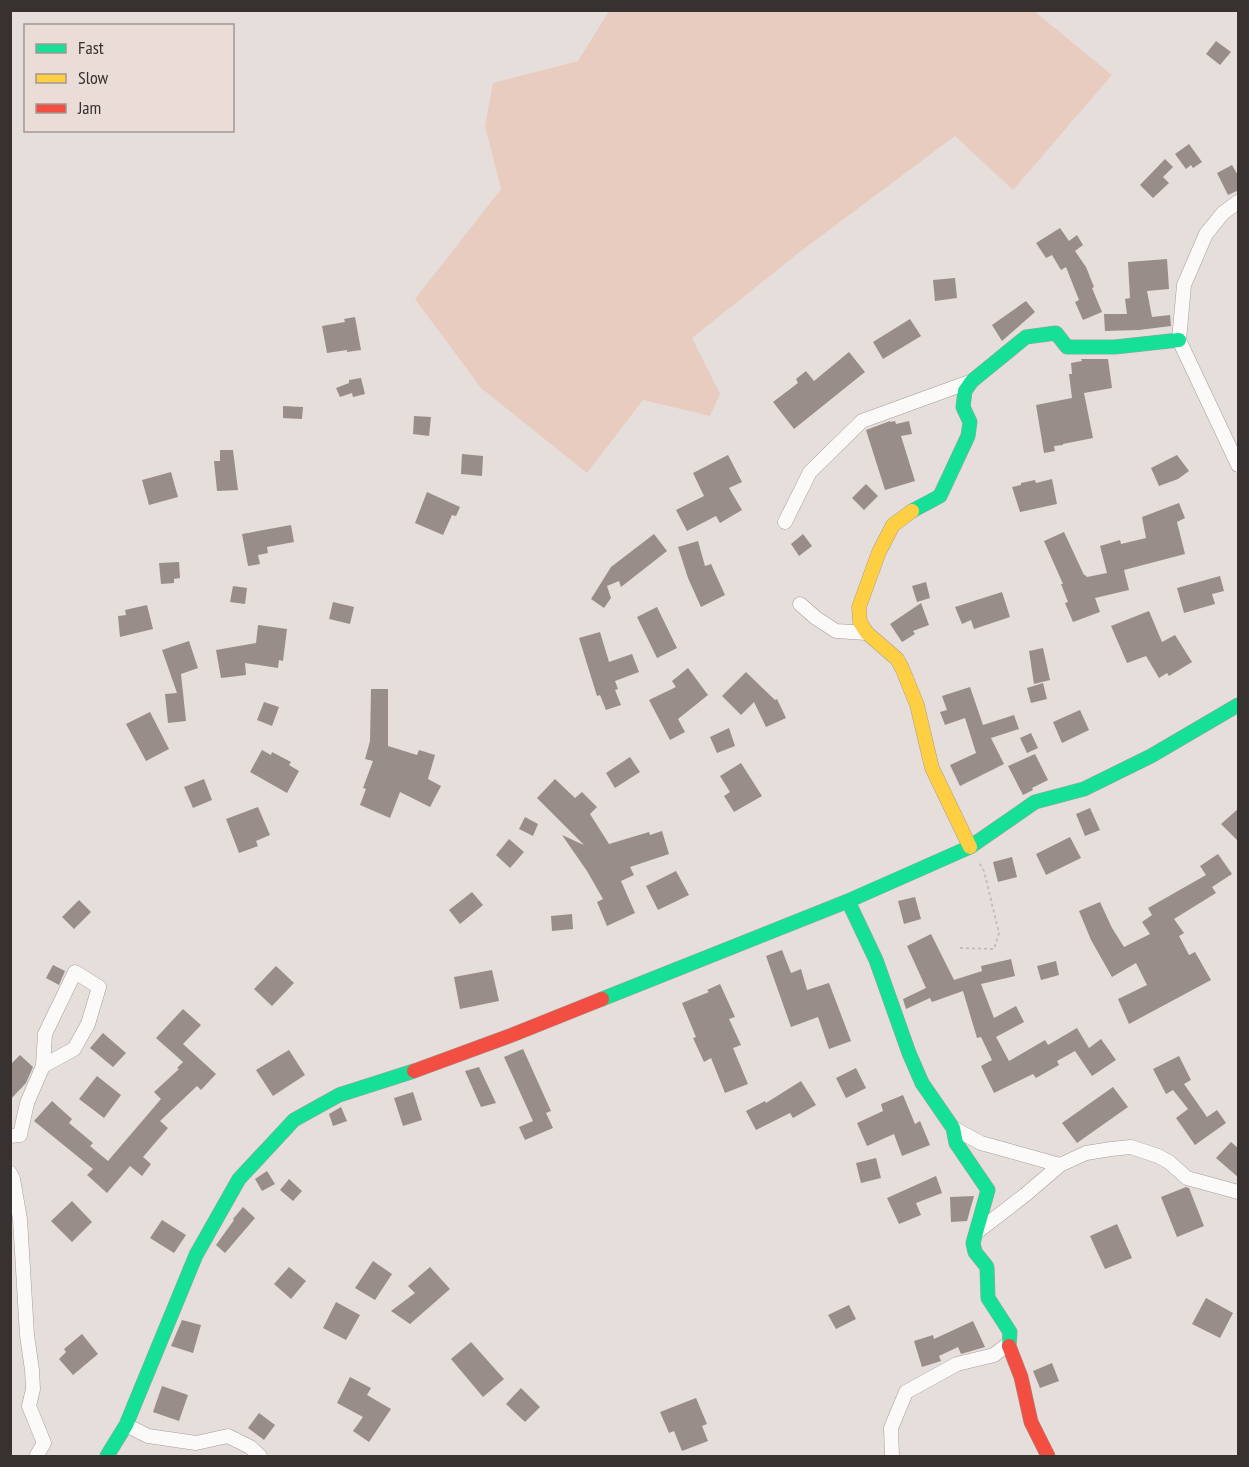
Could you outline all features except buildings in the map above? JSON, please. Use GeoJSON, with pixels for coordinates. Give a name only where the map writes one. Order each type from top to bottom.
{"type":"FeatureCollection","features":[{"type":"Feature","properties":{"kind":"street"},"geometry":{"type":"LineString","coordinates":[[1239,202],[1223,213],[1206,234],[1184,285],[1179,340],[1239,465]]}},
{"type":"Feature","properties":{"kind":"street"},"geometry":{"type":"LineString","coordinates":[[970,847],[932,768],[917,705],[902,668],[897,659],[867,633],[860,622],[859,607],[881,546],[893,525],[904,515],[940,496],[968,436],[970,422],[963,407],[965,391],[972,381],[1026,337],[1056,333],[1067,347],[1115,347],[1179,340]]}},
{"type":"Feature","properties":{"kind":"street"},"geometry":{"type":"LineString","coordinates":[[785,522],[810,472],[862,421],[972,381]]}},
{"type":"Feature","properties":{"kind":"street"},"geometry":{"type":"LineString","coordinates":[[800,604],[836,631],[867,633]]}},
{"type":"Feature","properties":{"kind":"street"},"geometry":{"type":"LineString","coordinates":[[107,1456],[126,1425],[196,1255],[239,1179],[294,1120],[339,1095],[431,1065],[512,1035],[848,901],[970,847],[1035,802],[1084,789],[1151,756],[1239,705]]}},
{"type":"Feature","properties":{"kind":"street"},"geometry":{"type":"LineString","coordinates":[[848,901],[876,960],[922,1083],[953,1128],[956,1143],[988,1190],[972,1243],[975,1252],[987,1267],[988,1298],[1010,1332],[1008,1344],[1021,1377],[1031,1422],[1048,1456]]}},
{"type":"Feature","properties":{"kind":"street"},"geometry":{"type":"LineString","coordinates":[[10,1136],[20,1135],[27,1103],[43,1066],[45,1034],[75,972],[99,987],[88,1024],[74,1049],[43,1066]]}},
{"type":"Feature","properties":{"kind":"street"},"geometry":{"type":"LineString","coordinates":[[953,1128],[981,1143],[1060,1164]]}},
{"type":"Feature","properties":{"kind":"street"},"geometry":{"type":"LineString","coordinates":[[977,1232],[1060,1164],[1086,1153],[1131,1147],[1169,1162],[1187,1178],[1239,1192]]}},
{"type":"Feature","properties":{"kind":"street"},"geometry":{"type":"LineString","coordinates":[[10,1173],[20,1219],[27,1335],[33,1389],[29,1406],[44,1443],[38,1456]]}},
{"type":"Feature","properties":{"kind":"street"},"geometry":{"type":"LineString","coordinates":[[892,1456],[891,1428],[906,1392],[957,1364],[994,1355],[1008,1344]]}},
{"type":"Feature","properties":{"kind":"street"},"geometry":{"type":"LineString","coordinates":[[126,1425],[148,1436],[196,1443],[228,1436],[250,1447],[261,1456]]}},
{"type":"Feature","properties":{"kind":"path"},"geometry":{"type":"LineString","coordinates":[[960,948],[994,949],[999,933],[984,871],[970,847]]}},
{"type":"Feature","properties":{"kind":"shaded area"},"geometry":{"type":"Polygon","coordinates":[[[609,11],[1034,11],[1112,75],[1013,190],[955,136],[801,251],[692,338],[720,394],[710,416],[643,400],[587,473],[481,388],[415,299],[501,189],[485,126],[493,83],[578,61],[609,11]]]}},
{"type":"Feature","properties":{"kind":"traffic: fast"},"geometry":{"type":"LineString","coordinates":[[912,511],[940,496],[968,436],[970,422],[963,407],[965,391],[972,381],[1026,337],[1056,333],[1067,347],[1115,347],[1179,340]]}},
{"type":"Feature","properties":{"kind":"traffic: fast"},"geometry":{"type":"LineString","coordinates":[[602,999],[848,901],[970,847],[1035,802],[1084,789],[1151,756],[1238,705]]}},
{"type":"Feature","properties":{"kind":"traffic: fast"},"geometry":{"type":"LineString","coordinates":[[848,901],[876,960],[922,1083],[953,1128],[956,1143],[988,1190],[973,1243],[975,1252],[987,1267],[988,1298],[1010,1332],[1009,1346]]}},
{"type":"Feature","properties":{"kind":"traffic: fast"},"geometry":{"type":"LineString","coordinates":[[107,1456],[126,1425],[196,1255],[239,1179],[294,1120],[339,1095],[414,1071]]}},
{"type":"Feature","properties":{"kind":"traffic: slow"},"geometry":{"type":"LineString","coordinates":[[912,511],[893,525],[879,552],[859,607],[860,622],[867,633],[897,659],[902,668],[917,705],[932,768],[970,847]]}},
{"type":"Feature","properties":{"kind":"traffic: jam"},"geometry":{"type":"LineString","coordinates":[[414,1071],[602,999]]}},
{"type":"Feature","properties":{"kind":"traffic: jam"},"geometry":{"type":"LineString","coordinates":[[1009,1346],[1021,1377],[1031,1422],[1048,1456]]}}]}
